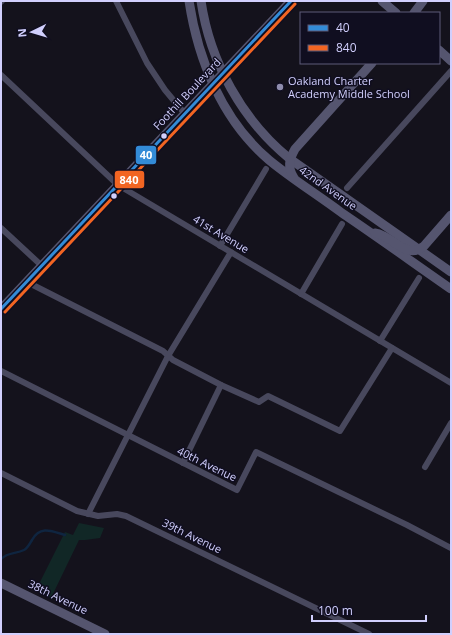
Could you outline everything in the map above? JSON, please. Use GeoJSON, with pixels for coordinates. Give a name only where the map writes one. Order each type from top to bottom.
{"type":"FeatureCollection","features":[{"type":"Feature","properties":{"kind":"main road","name":"42nd Avenue"},"geometry":{"type":"LineString","coordinates":[[189,1],[198,47],[213,84],[225,108],[247,138],[269,159],[299,183],[451,289]]}},
{"type":"Feature","properties":{"kind":"main road","name":"42nd Avenue"},"geometry":{"type":"LineString","coordinates":[[201,1],[206,29],[224,73],[236,98],[266,137],[290,159],[451,272]]}},
{"type":"Feature","properties":{"kind":"main road","name":"Foothill Boulevard"},"geometry":{"type":"LineString","coordinates":[[1,309],[291,1]]}},
{"type":"Feature","properties":{"kind":"main road"},"geometry":{"type":"LineString","coordinates":[[382,1],[395,12]]}},
{"type":"Feature","properties":{"kind":"main road"},"geometry":{"type":"LineString","coordinates":[[415,12],[423,1]]}},
{"type":"Feature","properties":{"kind":"main road"},"geometry":{"type":"LineString","coordinates":[[440,51],[451,61]]}},
{"type":"Feature","properties":{"kind":"main road"},"geometry":{"type":"LineString","coordinates":[[299,183],[289,169],[290,159],[295,150],[371,64]]}},
{"type":"Feature","properties":{"kind":"main road"},"geometry":{"type":"LineString","coordinates":[[370,232],[386,236],[410,251],[419,250],[451,215]]}},
{"type":"Feature","properties":{"kind":"main road","name":"38th Avenue"},"geometry":{"type":"LineString","coordinates":[[1,582],[105,634]]}},
{"type":"Feature","properties":{"kind":"street"},"geometry":{"type":"LineString","coordinates":[[116,1],[147,64],[165,90],[185,114]]}},
{"type":"Feature","properties":{"kind":"street"},"geometry":{"type":"LineString","coordinates":[[347,188],[451,71]]}},
{"type":"Feature","properties":{"kind":"street","name":"41st Avenue"},"geometry":{"type":"LineString","coordinates":[[1,75],[118,185],[451,383]]}},
{"type":"Feature","properties":{"kind":"street"},"geometry":{"type":"LineString","coordinates":[[220,246],[266,169]]}},
{"type":"Feature","properties":{"kind":"street"},"geometry":{"type":"LineString","coordinates":[[301,294],[342,224]]}},
{"type":"Feature","properties":{"kind":"street"},"geometry":{"type":"LineString","coordinates":[[1,228],[42,266]]}},
{"type":"Feature","properties":{"kind":"street"},"geometry":{"type":"LineString","coordinates":[[88,514],[168,356],[231,252]]}},
{"type":"Feature","properties":{"kind":"street"},"geometry":{"type":"LineString","coordinates":[[380,341],[419,278]]}},
{"type":"Feature","properties":{"kind":"street"},"geometry":{"type":"LineString","coordinates":[[27,282],[163,351],[173,360],[221,385],[259,402],[268,396],[340,431],[392,348]]}},
{"type":"Feature","properties":{"kind":"street","name":"40th Avenue"},"geometry":{"type":"LineString","coordinates":[[1,371],[237,490],[256,452],[407,525],[451,548]]}},
{"type":"Feature","properties":{"kind":"street"},"geometry":{"type":"LineString","coordinates":[[183,463],[221,385]]}},
{"type":"Feature","properties":{"kind":"street"},"geometry":{"type":"LineString","coordinates":[[425,466],[451,423]]}},
{"type":"Feature","properties":{"kind":"street","name":"39th Avenue"},"geometry":{"type":"LineString","coordinates":[[1,473],[77,511],[98,516],[117,514],[126,516],[369,634]]}},
{"type":"Feature","properties":{"kind":"green space"},"geometry":{"type":"Polygon","coordinates":[[[79,523],[104,528],[100,538],[79,540],[51,598],[36,590],[65,532],[73,535],[79,523]]]}},
{"type":"Feature","properties":{"kind":"waterway"},"geometry":{"type":"LineString","coordinates":[[1,559],[6,555],[25,549],[39,532],[47,530],[65,535]]}},
{"type":"Feature","properties":{"kind":"transit line","name":"40"},"geometry":{"type":"LineString","coordinates":[[1,309],[291,1]]}},
{"type":"Feature","properties":{"kind":"transit line","name":"840"},"geometry":{"type":"LineString","coordinates":[[5,312],[295,4]]}},
{"type":"Feature","properties":{"kind":"place","name":"Oakland Charter Academy Middle School"},"geometry":{"type":"Point","coordinates":[280,87]}}]}
